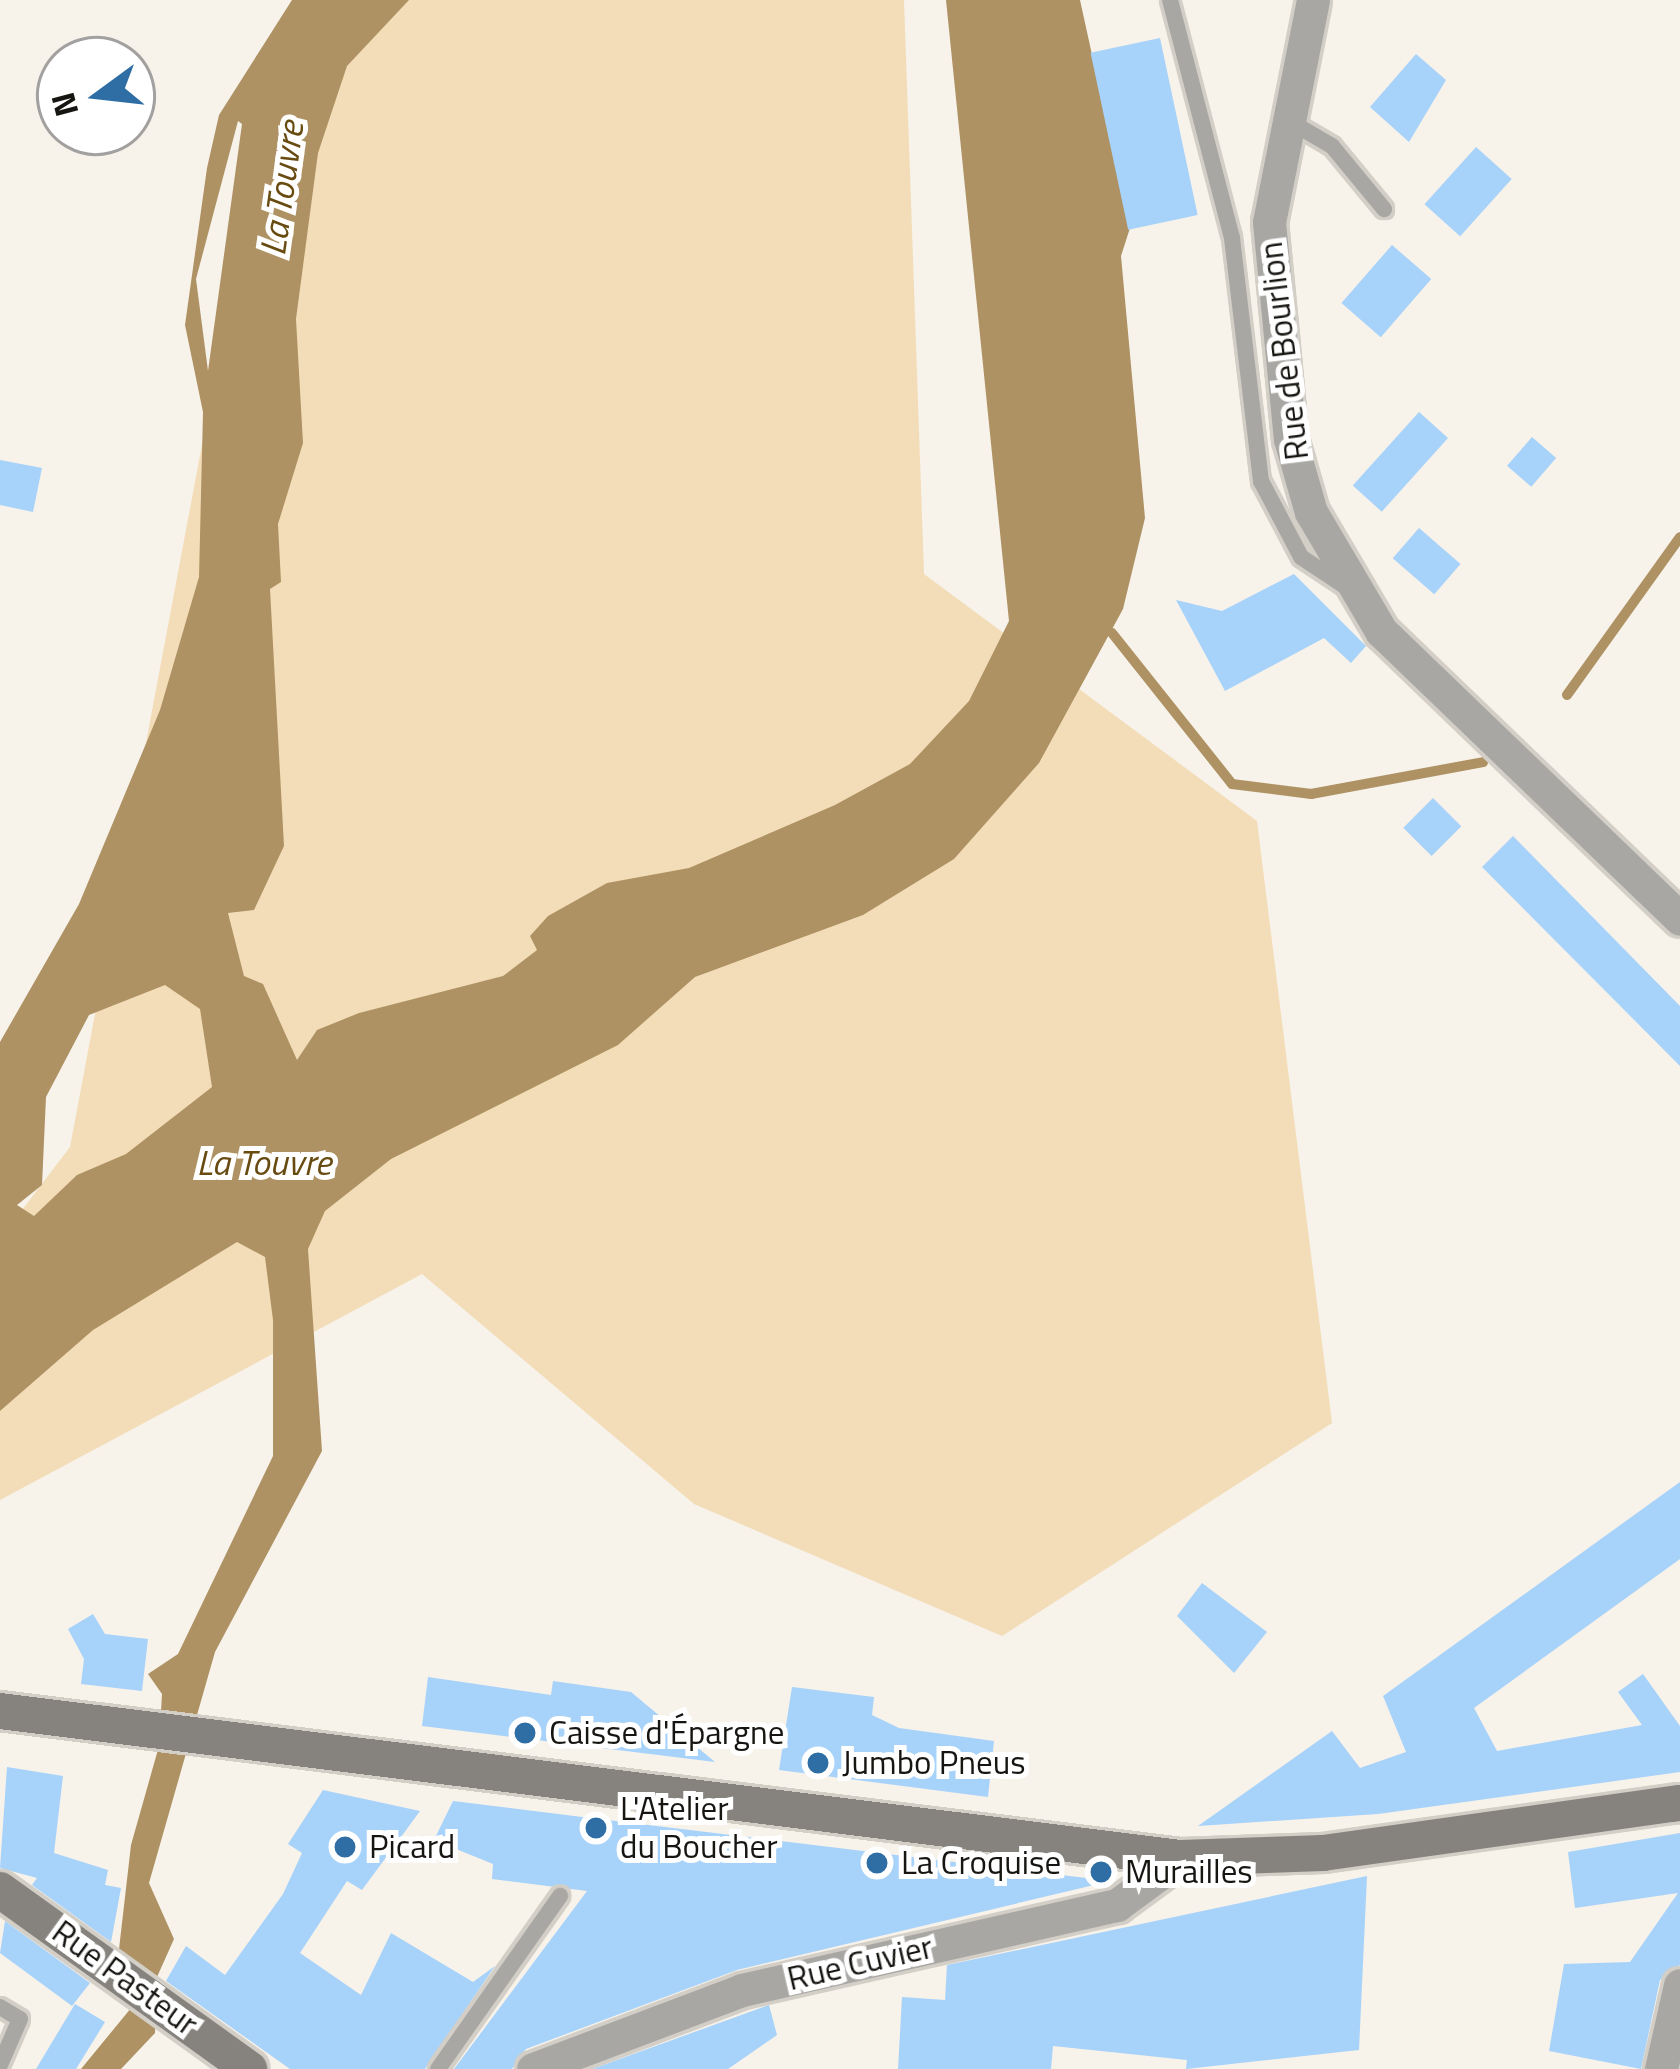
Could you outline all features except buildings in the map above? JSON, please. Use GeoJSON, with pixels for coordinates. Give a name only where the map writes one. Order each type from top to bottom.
{"type":"FeatureCollection","features":[{"type":"Feature","properties":{"kind":"main road"},"geometry":{"type":"LineString","coordinates":[[0,1711],[1181,1858],[1323,1853],[1680,1803]]}},
{"type":"Feature","properties":{"kind":"main road","name":"Rue Pasteur"},"geometry":{"type":"LineString","coordinates":[[0,1890],[240,2066]]}},
{"type":"Feature","properties":{"kind":"street","name":"Rue de Bourlion"},"geometry":{"type":"LineString","coordinates":[[1312,0],[1283,118],[1269,222],[1290,439],[1351,590],[1680,920]]}},
{"type":"Feature","properties":{"kind":"street","name":"Rue Cuvier"},"geometry":{"type":"LineString","coordinates":[[533,2069],[742,1990],[1117,1905],[1181,1858]]}},
{"type":"Feature","properties":{"kind":"street"},"geometry":{"type":"LineString","coordinates":[[1661,2069],[1680,1985]]}},
{"type":"Feature","properties":{"kind":"lane"},"geometry":{"type":"LineString","coordinates":[[1170,0],[1232,238],[1261,481],[1301,557],[1351,590]]}},
{"type":"Feature","properties":{"kind":"lane"},"geometry":{"type":"LineString","coordinates":[[1283,118],[1332,146],[1384,208]]}},
{"type":"Feature","properties":{"kind":"lane"},"geometry":{"type":"LineString","coordinates":[[438,2069],[560,1896]]}},
{"type":"Feature","properties":{"kind":"lane"},"geometry":{"type":"LineString","coordinates":[[0,2007],[20,2019],[0,2065]]}},
{"type":"Feature","properties":{"kind":"shaded area"},"geometry":{"type":"Polygon","coordinates":[[[302,0],[904,0],[924,574],[1257,821],[1332,1423],[1002,1636],[694,1504],[422,1274],[0,1500],[0,1239],[70,1147],[261,131],[302,0]]]}},
{"type":"Feature","properties":{"kind":"water","name":"La Touvre"},"geometry":{"type":"Polygon","coordinates":[[[292,0],[409,0],[347,66],[318,153],[296,319],[303,443],[278,524],[281,582],[270,589],[284,846],[254,910],[228,913],[244,976],[263,984],[297,1060],[317,1030],[359,1013],[503,976],[537,950],[530,936],[548,916],[607,883],[689,868],[835,805],[910,764],[969,701],[1009,621],[946,0],[1080,0],[1130,228],[1121,256],[1145,518],[1123,609],[1039,763],[954,859],[863,915],[695,977],[618,1045],[391,1159],[325,1211],[308,1249],[322,1451],[215,1652],[149,1883],[174,1939],[157,1977],[155,2033],[121,2069],[81,2069],[136,2002],[119,1949],[131,1845],[159,1746],[162,1694],[148,1674],[178,1654],[273,1456],[273,1320],[265,1257],[237,1242],[93,1330],[0,1411],[0,1042],[79,904],[160,710],[199,577],[203,412],[185,325],[219,115],[292,0]],[[238,121],[196,279],[208,371],[242,124],[238,121]],[[165,985],[89,1015],[46,1097],[42,1185],[17,1205],[34,1216],[77,1175],[126,1154],[212,1087],[200,1009],[165,985]]]}},
{"type":"Feature","properties":{"kind":"waterway"},"geometry":{"type":"LineString","coordinates":[[1567,695],[1680,537]]}},
{"type":"Feature","properties":{"kind":"waterway"},"geometry":{"type":"LineString","coordinates":[[1112,633],[1232,784],[1311,794],[1483,762]]}},
{"type":"Feature","properties":{"kind":"place","name":"Caisse d'Épargne"},"geometry":{"type":"Point","coordinates":[525,1733]}},
{"type":"Feature","properties":{"kind":"place","name":"Jumbo Pneus"},"geometry":{"type":"Point","coordinates":[818,1763]}},
{"type":"Feature","properties":{"kind":"place","name":"L'Atelier du Boucher"},"geometry":{"type":"Point","coordinates":[596,1828]}},
{"type":"Feature","properties":{"kind":"place","name":"Picard"},"geometry":{"type":"Point","coordinates":[345,1847]}},
{"type":"Feature","properties":{"kind":"place","name":"La Croquise"},"geometry":{"type":"Point","coordinates":[877,1863]}},
{"type":"Feature","properties":{"kind":"place","name":"Murailles"},"geometry":{"type":"Point","coordinates":[1101,1872]}}]}
